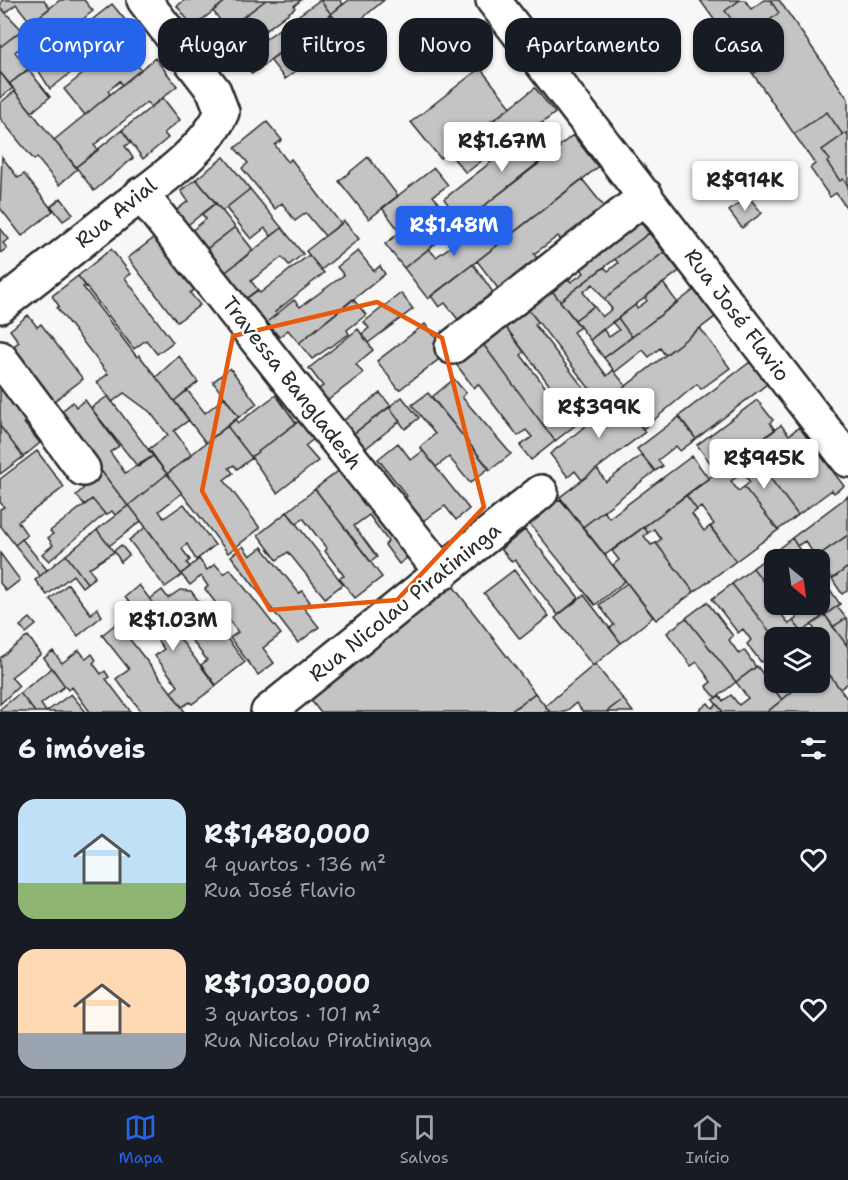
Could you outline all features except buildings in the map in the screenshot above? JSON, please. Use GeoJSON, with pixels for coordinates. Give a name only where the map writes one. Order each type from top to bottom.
{"type":"FeatureCollection","features":[{"type":"Feature","properties":{"kind":"street","name":"Rua Avial"},"geometry":{"type":"LineString","coordinates":[[0,306],[204,142],[216,125],[222,112],[214,91],[144,0]]}},
{"type":"Feature","properties":{"kind":"street","name":"Rua José Flavio"},"geometry":{"type":"LineString","coordinates":[[493,0],[848,460]]}},
{"type":"Feature","properties":{"kind":"street","name":"Travessa Bangladesh"},"geometry":{"type":"LineString","coordinates":[[141,194],[442,573]]}},
{"type":"Feature","properties":{"kind":"street"},"geometry":{"type":"LineString","coordinates":[[452,347],[646,196]]}},
{"type":"Feature","properties":{"kind":"street"},"geometry":{"type":"LineString","coordinates":[[0,358],[83,470]]}},
{"type":"Feature","properties":{"kind":"street","name":"Rua Nicolau Piratininga"},"geometry":{"type":"LineString","coordinates":[[268,712],[541,492]]}},
{"type":"Feature","properties":{"kind":"highlighted area"},"geometry":{"type":"Polygon","coordinates":[[[377,302],[442,338],[484,507],[397,600],[270,610],[202,491],[233,336],[377,302]]]}}]}
